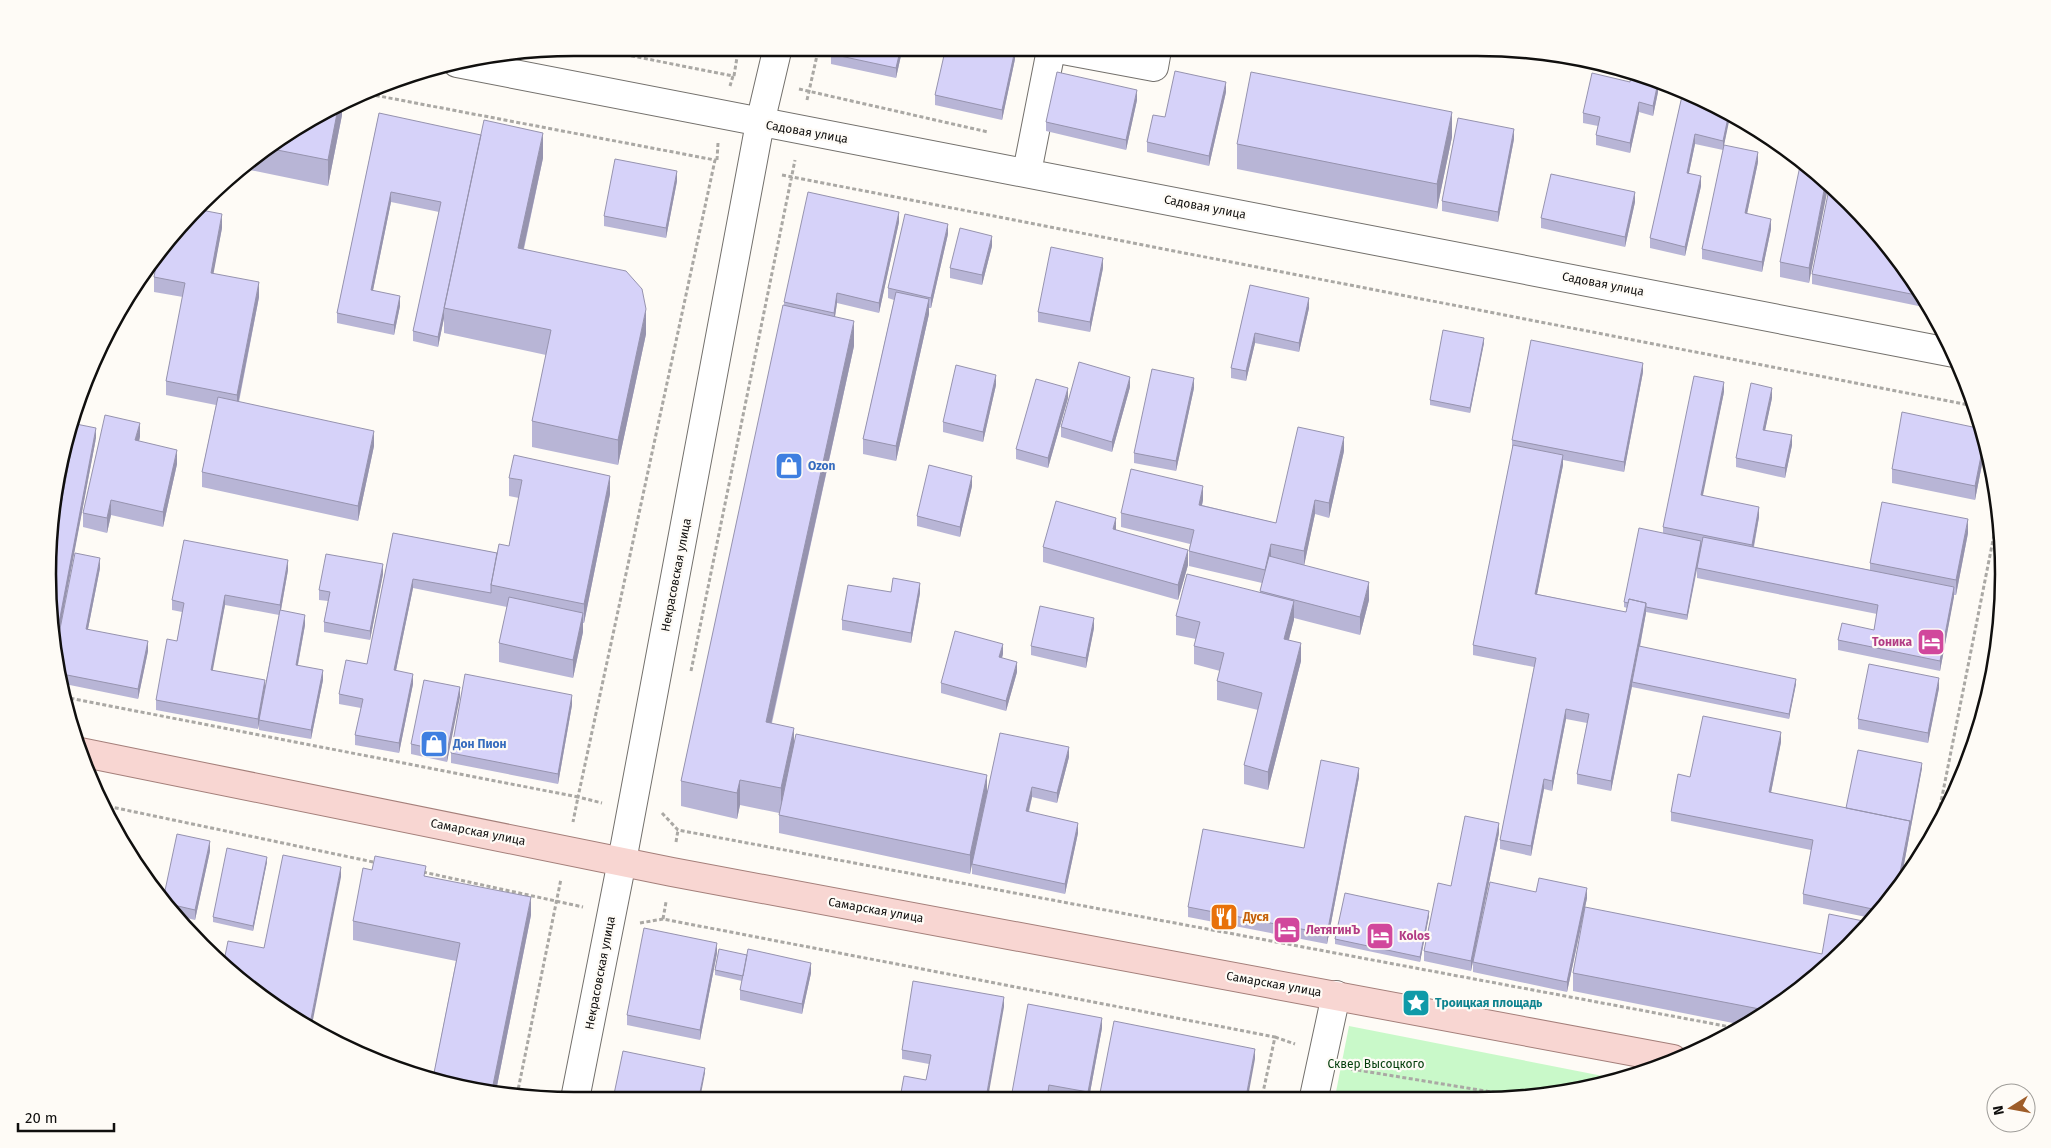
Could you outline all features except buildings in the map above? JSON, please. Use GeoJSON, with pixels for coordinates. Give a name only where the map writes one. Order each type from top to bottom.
{"type":"FeatureCollection","features":[{"type":"Feature","properties":{"kind":"main road","name":"Самарская улица"},"geometry":{"type":"LineString","coordinates":[[89,754],[672,872],[1336,995],[1660,1058]]}},
{"type":"Feature","properties":{"kind":"street","name":"Некрасовская улица"},"geometry":{"type":"LineString","coordinates":[[576,1092],[622,861],[760,123],[776,56]]}},
{"type":"Feature","properties":{"kind":"street"},"geometry":{"type":"LineString","coordinates":[[1027,172],[1049,56]]}},
{"type":"Feature","properties":{"kind":"street"},"geometry":{"type":"LineString","coordinates":[[1095,56],[1154,67],[1156,56]]}},
{"type":"Feature","properties":{"kind":"street","name":"Садовая улица"},"geometry":{"type":"LineString","coordinates":[[473,66],[801,131],[1027,172],[1943,350]]}},
{"type":"Feature","properties":{"kind":"street"},"geometry":{"type":"LineString","coordinates":[[1315,1092],[1336,995]]}},
{"type":"Feature","properties":{"kind":"path"},"geometry":{"type":"LineString","coordinates":[[690,676],[817,56]]}},
{"type":"Feature","properties":{"kind":"path"},"geometry":{"type":"LineString","coordinates":[[377,96],[716,160],[792,177],[1966,404]]}},
{"type":"Feature","properties":{"kind":"path"},"geometry":{"type":"LineString","coordinates":[[518,1088],[566,850],[716,160]]}},
{"type":"Feature","properties":{"kind":"path"},"geometry":{"type":"LineString","coordinates":[[1941,804],[1994,536]]}},
{"type":"Feature","properties":{"kind":"path"},"geometry":{"type":"LineString","coordinates":[[72,698],[578,797]]}},
{"type":"Feature","properties":{"kind":"path"},"geometry":{"type":"LineString","coordinates":[[664,804],[662,813],[678,830],[1728,1026]]}},
{"type":"Feature","properties":{"kind":"path"},"geometry":{"type":"LineString","coordinates":[[112,807],[382,864]]}},
{"type":"Feature","properties":{"kind":"path"},"geometry":{"type":"LineString","coordinates":[[421,872],[556,900]]}},
{"type":"Feature","properties":{"kind":"path"},"geometry":{"type":"LineString","coordinates":[[638,923],[663,919],[1275,1037],[1324,1053],[1344,1055],[1350,1069],[1489,1092]]}},
{"type":"Feature","properties":{"kind":"path"},"geometry":{"type":"LineString","coordinates":[[1263,1092],[1275,1037]]}},
{"type":"Feature","properties":{"kind":"green space","name":"Сквер Высоцкого"},"geometry":{"type":"Polygon","coordinates":[[[1349,1026],[1603,1076],[1578,1082],[1511,1091],[1336,1092],[1349,1026]]]}},
{"type":"Feature","properties":{"kind":"place","name":"Ozon"},"geometry":{"type":"Point","coordinates":[789,466]}},
{"type":"Feature","properties":{"kind":"place","name":"Тоника"},"geometry":{"type":"Point","coordinates":[1931,642]}},
{"type":"Feature","properties":{"kind":"place","name":"Дон Пион"},"geometry":{"type":"Point","coordinates":[434,744]}},
{"type":"Feature","properties":{"kind":"place","name":"Дуся"},"geometry":{"type":"Point","coordinates":[1224,917]}},
{"type":"Feature","properties":{"kind":"place","name":"ЛетягинЪ"},"geometry":{"type":"Point","coordinates":[1287,930]}},
{"type":"Feature","properties":{"kind":"place","name":"Kolos"},"geometry":{"type":"Point","coordinates":[1380,936]}},
{"type":"Feature","properties":{"kind":"place","name":"Троицкая площадь"},"geometry":{"type":"Point","coordinates":[1416,1003]}}]}
